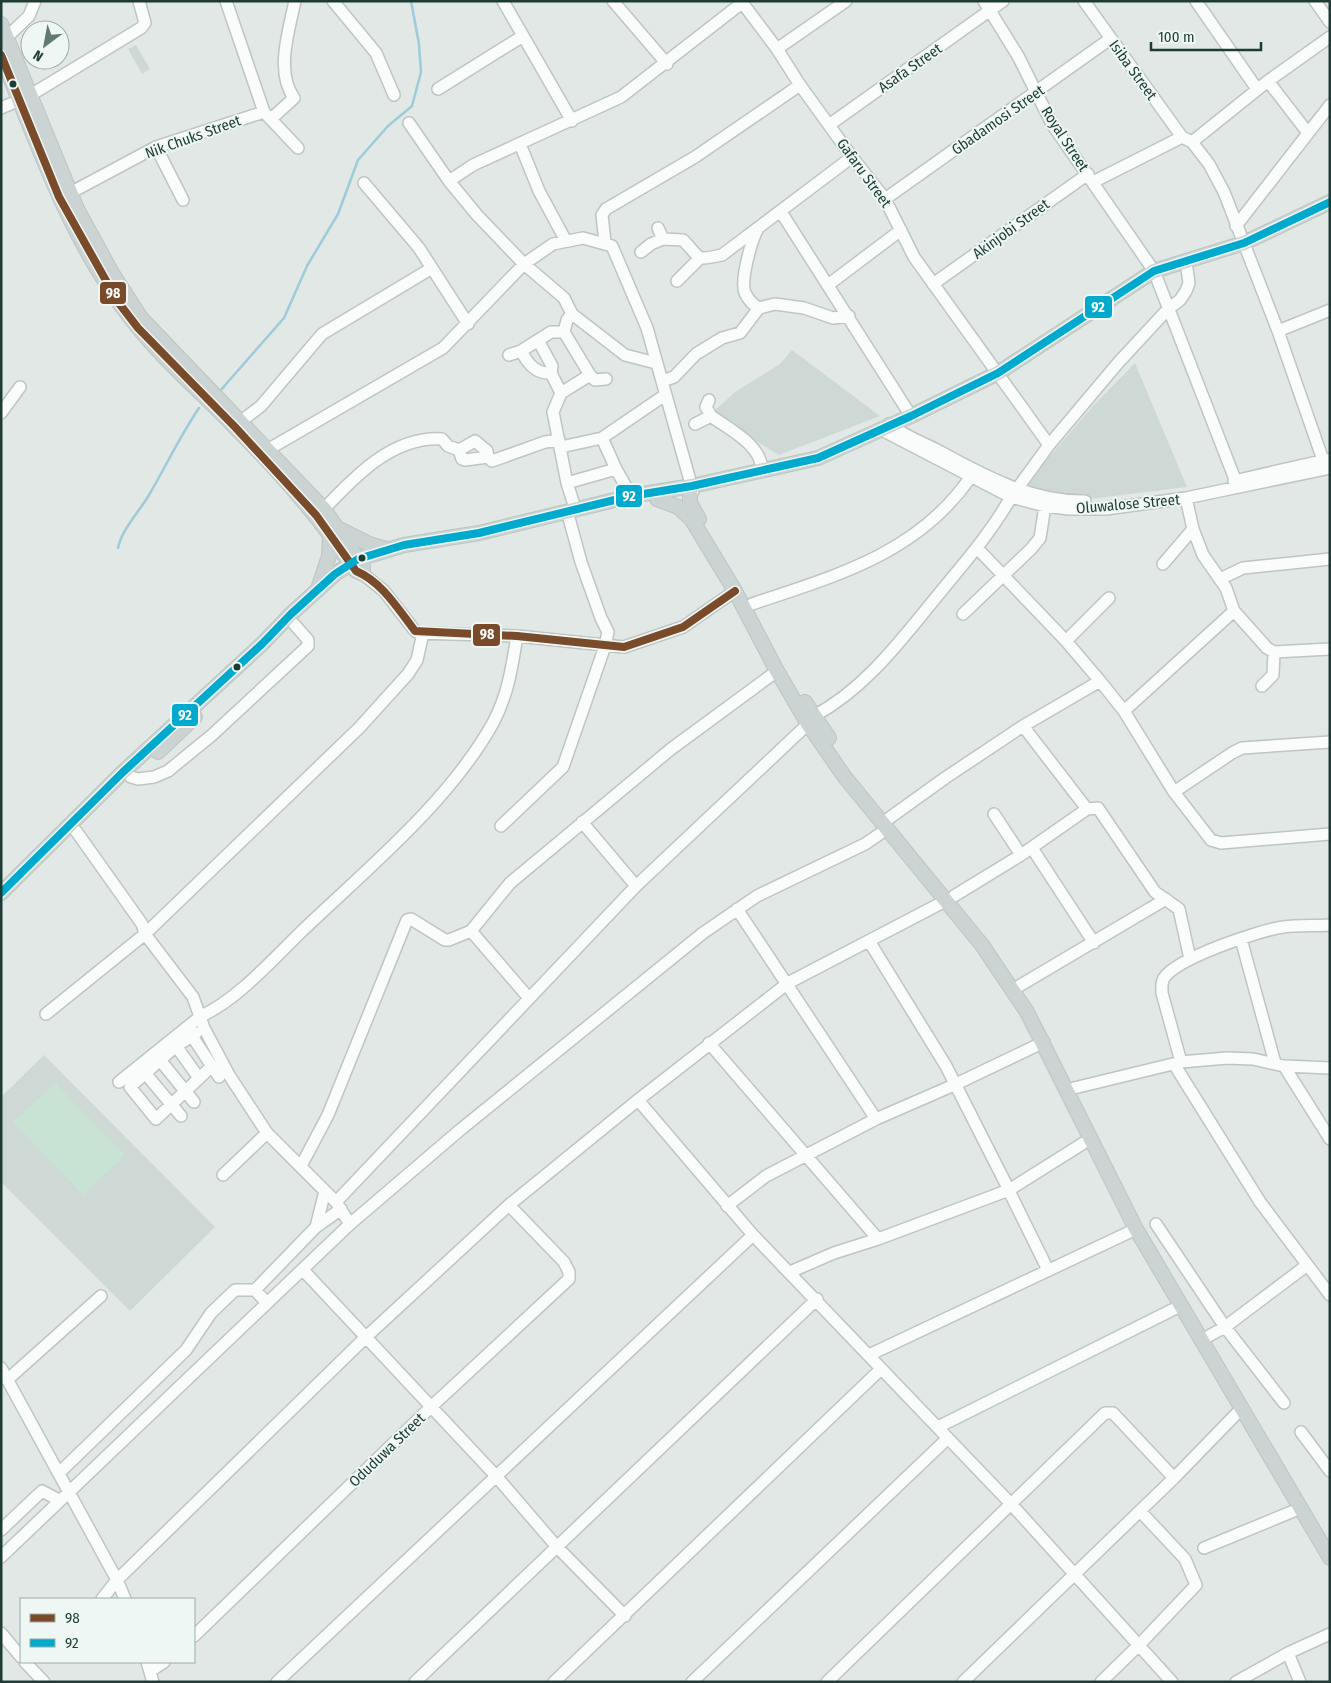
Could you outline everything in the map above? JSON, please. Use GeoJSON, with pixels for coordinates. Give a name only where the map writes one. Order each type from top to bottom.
{"type":"FeatureCollection","features":[{"type":"Feature","properties":{"kind":"main road"},"geometry":{"type":"LineString","coordinates":[[1,24],[25,99],[76,219],[114,295],[138,328],[334,531],[386,549]]}},
{"type":"Feature","properties":{"kind":"main road"},"geometry":{"type":"LineString","coordinates":[[1,55],[25,99],[70,193],[76,219],[141,318],[240,422],[269,449],[324,509],[334,531],[358,567]]}},
{"type":"Feature","properties":{"kind":"main road"},"geometry":{"type":"LineString","coordinates":[[1,892],[56,845],[76,831],[336,583],[386,549],[479,533],[572,513],[685,494],[805,466],[894,425],[998,373],[1154,271],[1244,243],[1330,202]]}},
{"type":"Feature","properties":{"kind":"main road"},"geometry":{"type":"LineString","coordinates":[[1,904],[167,730],[262,644],[335,574],[406,552],[482,540],[631,496],[685,494],[762,471],[818,458],[894,425]]}},
{"type":"Feature","properties":{"kind":"main road"},"geometry":{"type":"LineString","coordinates":[[685,494],[692,520],[736,591],[777,671],[811,720],[851,771],[887,824],[950,898],[1019,986],[1048,1034],[1139,1217],[1207,1337],[1330,1540]]}},
{"type":"Feature","properties":{"kind":"main road"},"geometry":{"type":"LineString","coordinates":[[685,494],[752,604],[811,720]]}},
{"type":"Feature","properties":{"kind":"main road"},"geometry":{"type":"LineString","coordinates":[[317,590],[326,568],[334,531]]}},
{"type":"Feature","properties":{"kind":"main road"},"geometry":{"type":"LineString","coordinates":[[998,960],[1044,1042],[1136,1229],[1330,1558]]}},
{"type":"Feature","properties":{"kind":"street"},"geometry":{"type":"LineString","coordinates":[[6,38],[29,16],[35,1]]}},
{"type":"Feature","properties":{"kind":"street"},"geometry":{"type":"LineString","coordinates":[[1,108],[25,99],[141,28],[145,22],[140,1]]}},
{"type":"Feature","properties":{"kind":"street"},"geometry":{"type":"LineString","coordinates":[[226,1],[267,115],[298,148]]}},
{"type":"Feature","properties":{"kind":"street"},"geometry":{"type":"LineString","coordinates":[[267,115],[294,98],[289,90],[284,73],[295,1]]}},
{"type":"Feature","properties":{"kind":"street"},"geometry":{"type":"LineString","coordinates":[[333,1],[376,53],[394,95]]}},
{"type":"Feature","properties":{"kind":"street"},"geometry":{"type":"LineString","coordinates":[[503,1],[572,120]]}},
{"type":"Feature","properties":{"kind":"street"},"geometry":{"type":"LineString","coordinates":[[613,1],[667,64]]}},
{"type":"Feature","properties":{"kind":"street"},"geometry":{"type":"LineString","coordinates":[[777,49],[846,1]]}},
{"type":"Feature","properties":{"kind":"street","name":"Royal Street"},"geometry":{"type":"LineString","coordinates":[[984,1],[1018,56],[1052,124],[1154,271],[1237,484]]}},
{"type":"Feature","properties":{"kind":"street","name":"Asafa Street"},"geometry":{"type":"LineString","coordinates":[[829,125],[1003,1]]}},
{"type":"Feature","properties":{"kind":"street","name":"Isiba Street"},"geometry":{"type":"LineString","coordinates":[[1084,1],[1110,39],[1187,140],[1209,164],[1224,192],[1328,462]]}},
{"type":"Feature","properties":{"kind":"street"},"geometry":{"type":"LineString","coordinates":[[1196,1],[1257,90]]}},
{"type":"Feature","properties":{"kind":"street"},"geometry":{"type":"LineString","coordinates":[[1315,1],[1330,22]]}},
{"type":"Feature","properties":{"kind":"street"},"geometry":{"type":"LineString","coordinates":[[449,181],[473,166],[621,97],[667,64],[742,2]]}},
{"type":"Feature","properties":{"kind":"street","name":"Gafaru Street"},"geometry":{"type":"LineString","coordinates":[[742,2],[852,157],[885,199],[914,257],[1049,445]]}},
{"type":"Feature","properties":{"kind":"street"},"geometry":{"type":"LineString","coordinates":[[438,89],[523,36]]}},
{"type":"Feature","properties":{"kind":"street","name":"Akinjobi Street"},"geometry":{"type":"LineString","coordinates":[[933,284],[1091,178],[1187,140],[1330,37]]}},
{"type":"Feature","properties":{"kind":"street","name":"Gbadamosi Street"},"geometry":{"type":"LineString","coordinates":[[885,199],[1110,39]]}},
{"type":"Feature","properties":{"kind":"street"},"geometry":{"type":"LineString","coordinates":[[1268,81],[1308,133]]}},
{"type":"Feature","properties":{"kind":"street"},"geometry":{"type":"LineString","coordinates":[[604,242],[602,215],[606,209],[694,157],[800,85]]}},
{"type":"Feature","properties":{"kind":"street"},"geometry":{"type":"LineString","coordinates":[[1236,226],[1330,105]]}},
{"type":"Feature","properties":{"kind":"street","name":"Nik Chuks Street"},"geometry":{"type":"LineString","coordinates":[[70,193],[156,147],[267,115]]}},
{"type":"Feature","properties":{"kind":"street"},"geometry":{"type":"LineString","coordinates":[[409,123],[449,181],[477,215],[524,264],[564,298],[572,314],[624,354],[656,363]]}},
{"type":"Feature","properties":{"kind":"street"},"geometry":{"type":"LineString","coordinates":[[520,144],[539,190],[566,241]]}},
{"type":"Feature","properties":{"kind":"street"},"geometry":{"type":"LineString","coordinates":[[156,147],[183,200]]}},
{"type":"Feature","properties":{"kind":"street"},"geometry":{"type":"LineString","coordinates":[[641,252],[651,244],[663,239],[683,240],[693,254],[704,260],[722,255],[852,157]]}},
{"type":"Feature","properties":{"kind":"street"},"geometry":{"type":"LineString","coordinates":[[364,183],[419,248],[468,324]]}},
{"type":"Feature","properties":{"kind":"street"},"geometry":{"type":"LineString","coordinates":[[781,212],[849,316],[894,425]]}},
{"type":"Feature","properties":{"kind":"street"},"geometry":{"type":"LineString","coordinates":[[658,228],[663,239]]}},
{"type":"Feature","properties":{"kind":"street"},"geometry":{"type":"LineString","coordinates":[[758,228],[751,242],[744,284],[745,292],[759,308]]}},
{"type":"Feature","properties":{"kind":"street"},"geometry":{"type":"LineString","coordinates":[[828,285],[901,230]]}},
{"type":"Feature","properties":{"kind":"street"},"geometry":{"type":"LineString","coordinates":[[269,449],[443,348],[524,264],[553,244],[583,238],[604,242],[612,246],[647,328],[662,381],[685,494]]}},
{"type":"Feature","properties":{"kind":"street"},"geometry":{"type":"LineString","coordinates":[[677,281],[700,258]]}},
{"type":"Feature","properties":{"kind":"street"},"geometry":{"type":"LineString","coordinates":[[59,1473],[186,1350],[212,1313],[235,1290],[255,1290],[338,1206],[528,997],[636,886],[811,720],[831,707],[870,675],[977,548],[1049,445],[1118,363],[1168,309],[1180,300],[1186,292],[1188,283],[1186,262]]}},
{"type":"Feature","properties":{"kind":"street"},"geometry":{"type":"LineString","coordinates":[[240,422],[260,406],[322,334],[432,268]]}},
{"type":"Feature","properties":{"kind":"street"},"geometry":{"type":"LineString","coordinates":[[662,381],[674,377],[701,350],[722,338],[740,333],[759,308],[775,304],[804,308],[833,318],[849,316]]}},
{"type":"Feature","properties":{"kind":"street"},"geometry":{"type":"LineString","coordinates":[[1278,331],[1330,310]]}},
{"type":"Feature","properties":{"kind":"street"},"geometry":{"type":"LineString","coordinates":[[572,314],[567,320],[564,332],[590,375],[595,380],[606,379]]}},
{"type":"Feature","properties":{"kind":"street"},"geometry":{"type":"LineString","coordinates":[[509,355],[521,351],[550,332],[564,332]]}},
{"type":"Feature","properties":{"kind":"street"},"geometry":{"type":"LineString","coordinates":[[538,340],[552,366],[551,373],[561,393]]}},
{"type":"Feature","properties":{"kind":"street"},"geometry":{"type":"LineString","coordinates":[[521,351],[534,369],[541,374],[551,373]]}},
{"type":"Feature","properties":{"kind":"street"},"geometry":{"type":"LineString","coordinates":[[501,826],[548,784],[563,767],[605,646],[608,632],[581,562],[554,412],[561,393],[590,375]]}},
{"type":"Feature","properties":{"kind":"street"},"geometry":{"type":"LineString","coordinates":[[1,413],[20,387]]}},
{"type":"Feature","properties":{"kind":"street"},"geometry":{"type":"LineString","coordinates":[[459,450],[462,459],[465,460],[488,457],[496,460],[546,442],[560,444],[602,438],[665,395]]}},
{"type":"Feature","properties":{"kind":"street"},"geometry":{"type":"LineString","coordinates":[[709,400],[706,407],[711,416],[738,435],[759,454],[762,471]]}},
{"type":"Feature","properties":{"kind":"street"},"geometry":{"type":"LineString","coordinates":[[696,424],[711,416]]}},
{"type":"Feature","properties":{"kind":"street","name":"Oluwalose Street"},"geometry":{"type":"LineString","coordinates":[[894,425],[970,478],[1014,493],[1044,506],[1069,509],[1106,509],[1186,498],[1328,462]]}},
{"type":"Feature","properties":{"kind":"street","name":"Oluwalose Street"},"geometry":{"type":"LineString","coordinates":[[894,425],[1014,493],[1047,499],[1071,502],[1107,501],[1237,484]]}},
{"type":"Feature","properties":{"kind":"street"},"geometry":{"type":"LineString","coordinates":[[324,509],[372,463],[390,451],[435,438],[442,439],[448,446],[459,450],[475,441],[487,451],[488,457]]}},
{"type":"Feature","properties":{"kind":"street"},"geometry":{"type":"LineString","coordinates":[[602,438],[616,470],[631,496]]}},
{"type":"Feature","properties":{"kind":"street"},"geometry":{"type":"LineString","coordinates":[[567,484],[616,470]]}},
{"type":"Feature","properties":{"kind":"street"},"geometry":{"type":"LineString","coordinates":[[752,604],[847,572],[878,558],[902,543],[934,517],[970,478]]}},
{"type":"Feature","properties":{"kind":"street"},"geometry":{"type":"LineString","coordinates":[[1186,498],[1193,529],[1203,555],[1220,579],[1234,611],[1267,648],[1274,652],[1330,649]]}},
{"type":"Feature","properties":{"kind":"street"},"geometry":{"type":"LineString","coordinates":[[963,614],[1040,538],[1044,506]]}},
{"type":"Feature","properties":{"kind":"street"},"geometry":{"type":"LineString","coordinates":[[1163,564],[1193,529]]}},
{"type":"Feature","properties":{"kind":"street"},"geometry":{"type":"LineString","coordinates":[[977,548],[1066,641],[1124,710],[1174,792],[1216,843],[1330,834]]}},
{"type":"Feature","properties":{"kind":"street"},"geometry":{"type":"LineString","coordinates":[[1220,579],[1243,568],[1330,559]]}},
{"type":"Feature","properties":{"kind":"street"},"geometry":{"type":"LineString","coordinates":[[358,567],[384,591],[415,631],[423,633],[517,636],[605,646],[624,647],[683,627],[736,591]]}},
{"type":"Feature","properties":{"kind":"street"},"geometry":{"type":"LineString","coordinates":[[1066,641],[1109,598]]}},
{"type":"Feature","properties":{"kind":"street"},"geometry":{"type":"LineString","coordinates":[[1124,710],[1234,611]]}},
{"type":"Feature","properties":{"kind":"street"},"geometry":{"type":"LineString","coordinates":[[131,777],[138,779],[154,777],[168,771],[212,735],[308,646],[308,640],[294,624]]}},
{"type":"Feature","properties":{"kind":"street"},"geometry":{"type":"LineString","coordinates":[[46,1014],[145,934],[366,721],[408,674],[417,660],[423,633]]}},
{"type":"Feature","properties":{"kind":"street"},"geometry":{"type":"LineString","coordinates":[[119,1082],[202,1022],[251,980],[375,864],[440,794],[477,747],[493,722],[509,686],[517,636]]}},
{"type":"Feature","properties":{"kind":"street"},"geometry":{"type":"LineString","coordinates":[[1262,686],[1273,675],[1274,652]]}},
{"type":"Feature","properties":{"kind":"street"},"geometry":{"type":"LineString","coordinates":[[301,1166],[328,1114],[407,920],[411,919],[445,940],[471,932],[510,883],[671,749],[777,671]]}},
{"type":"Feature","properties":{"kind":"street"},"geometry":{"type":"LineString","coordinates":[[1,1557],[69,1490],[350,1224],[460,1130],[703,933],[756,896],[865,844],[945,778],[1022,726],[1100,682]]}},
{"type":"Feature","properties":{"kind":"street"},"geometry":{"type":"LineString","coordinates":[[1022,726],[1087,810]]}},
{"type":"Feature","properties":{"kind":"street"},"geometry":{"type":"LineString","coordinates":[[1174,792],[1232,752],[1242,748],[1330,742]]}},
{"type":"Feature","properties":{"kind":"street"},"geometry":{"type":"LineString","coordinates":[[103,1598],[117,1580],[366,1337],[509,1204],[709,1043],[788,983],[950,898],[1032,848],[1087,810],[1098,808],[1102,811],[1152,889],[1176,905],[1180,912],[1190,959]]}},
{"type":"Feature","properties":{"kind":"street"},"geometry":{"type":"LineString","coordinates":[[994,814],[1021,855]]}},
{"type":"Feature","properties":{"kind":"street"},"geometry":{"type":"LineString","coordinates":[[582,822],[636,886]]}},
{"type":"Feature","properties":{"kind":"street"},"geometry":{"type":"LineString","coordinates":[[76,831],[142,924],[145,934],[193,997],[202,1022],[229,1075],[267,1133],[325,1191],[350,1224]]}},
{"type":"Feature","properties":{"kind":"street"},"geometry":{"type":"LineString","coordinates":[[1032,848],[1094,943]]}},
{"type":"Feature","properties":{"kind":"street"},"geometry":{"type":"LineString","coordinates":[[1019,986],[1166,899]]}},
{"type":"Feature","properties":{"kind":"street"},"geometry":{"type":"LineString","coordinates":[[737,909],[788,983],[876,1119]]}},
{"type":"Feature","properties":{"kind":"street"},"geometry":{"type":"LineString","coordinates":[[1330,924],[1282,927],[1241,939],[1190,959],[1168,974],[1162,988],[1178,1063],[1260,1202],[1306,1266],[1330,1295]]}},
{"type":"Feature","properties":{"kind":"street"},"geometry":{"type":"LineString","coordinates":[[471,932],[528,997]]}},
{"type":"Feature","properties":{"kind":"street"},"geometry":{"type":"LineString","coordinates":[[1241,939],[1280,1064],[1330,1139]]}},
{"type":"Feature","properties":{"kind":"street"},"geometry":{"type":"LineString","coordinates":[[868,942],[946,1066],[1048,1270]]}},
{"type":"Feature","properties":{"kind":"street"},"geometry":{"type":"LineString","coordinates":[[202,1022],[192,1036],[176,1046],[130,1087],[156,1119],[212,1066]]}},
{"type":"Feature","properties":{"kind":"street"},"geometry":{"type":"LineString","coordinates":[[192,1036],[219,1077]]}},
{"type":"Feature","properties":{"kind":"street"},"geometry":{"type":"LineString","coordinates":[[727,1206],[766,1176],[804,1156],[876,1119],[954,1085],[1044,1042]]}},
{"type":"Feature","properties":{"kind":"street"},"geometry":{"type":"LineString","coordinates":[[709,1043],[804,1156],[878,1239]]}},
{"type":"Feature","properties":{"kind":"street"},"geometry":{"type":"LineString","coordinates":[[176,1046],[199,1078]]}},
{"type":"Feature","properties":{"kind":"street"},"geometry":{"type":"LineString","coordinates":[[1074,1088],[1178,1063],[1227,1058],[1330,1068]]}},
{"type":"Feature","properties":{"kind":"street"},"geometry":{"type":"LineString","coordinates":[[160,1060],[194,1102]]}},
{"type":"Feature","properties":{"kind":"street"},"geometry":{"type":"LineString","coordinates":[[145,1073],[181,1116]]}},
{"type":"Feature","properties":{"kind":"street"},"geometry":{"type":"LineString","coordinates":[[638,1100],[753,1235],[1012,1504],[1140,1644],[1150,1659],[1172,1682]]}},
{"type":"Feature","properties":{"kind":"street"},"geometry":{"type":"LineString","coordinates":[[223,1175],[267,1133]]}},
{"type":"Feature","properties":{"kind":"street"},"geometry":{"type":"LineString","coordinates":[[790,1272],[834,1252],[878,1239],[1010,1192],[1090,1138]]}},
{"type":"Feature","properties":{"kind":"street"},"geometry":{"type":"LineString","coordinates":[[316,1227],[325,1191]]}},
{"type":"Feature","properties":{"kind":"street","name":"Oduduwa Street"},"geometry":{"type":"LineString","coordinates":[[195,1635],[431,1407],[569,1280],[569,1272],[564,1262],[509,1204]]}},
{"type":"Feature","properties":{"kind":"street"},"geometry":{"type":"LineString","coordinates":[[1156,1224],[1225,1327],[1284,1403]]}},
{"type":"Feature","properties":{"kind":"street"},"geometry":{"type":"LineString","coordinates":[[869,1355],[1136,1229]]}},
{"type":"Feature","properties":{"kind":"street"},"geometry":{"type":"LineString","coordinates":[[277,1682],[753,1235]]}},
{"type":"Feature","properties":{"kind":"street"},"geometry":{"type":"LineString","coordinates":[[1207,1337],[1225,1327],[1306,1266]]}},
{"type":"Feature","properties":{"kind":"street"},"geometry":{"type":"LineString","coordinates":[[303,1270],[496,1476],[557,1547],[625,1616]]}},
{"type":"Feature","properties":{"kind":"street"},"geometry":{"type":"LineString","coordinates":[[255,1290],[267,1303]]}},
{"type":"Feature","properties":{"kind":"street"},"geometry":{"type":"LineString","coordinates":[[7,1380],[101,1296]]}},
{"type":"Feature","properties":{"kind":"street"},"geometry":{"type":"LineString","coordinates":[[415,1682],[816,1299]]}},
{"type":"Feature","properties":{"kind":"street"},"geometry":{"type":"LineString","coordinates":[[938,1427],[1180,1306]]}},
{"type":"Feature","properties":{"kind":"street"},"geometry":{"type":"LineString","coordinates":[[1,1368],[117,1580],[124,1598]]}},
{"type":"Feature","properties":{"kind":"street"},"geometry":{"type":"LineString","coordinates":[[558,1680],[880,1369]]}},
{"type":"Feature","properties":{"kind":"street"},"geometry":{"type":"LineString","coordinates":[[963,1682],[1174,1478],[1242,1408]]}},
{"type":"Feature","properties":{"kind":"street"},"geometry":{"type":"LineString","coordinates":[[827,1682],[1107,1411],[1113,1413],[1174,1478]]}},
{"type":"Feature","properties":{"kind":"street"},"geometry":{"type":"LineString","coordinates":[[1301,1432],[1330,1471]]}},
{"type":"Feature","properties":{"kind":"street"},"geometry":{"type":"LineString","coordinates":[[692,1682],[948,1438]]}},
{"type":"Feature","properties":{"kind":"street"},"geometry":{"type":"LineString","coordinates":[[1,1530],[42,1491],[59,1500]]}},
{"type":"Feature","properties":{"kind":"street"},"geometry":{"type":"LineString","coordinates":[[1204,1548],[1301,1508]]}},
{"type":"Feature","properties":{"kind":"street"},"geometry":{"type":"LineString","coordinates":[[1100,1682],[1140,1644],[1196,1585],[1184,1559],[1140,1511]]}},
{"type":"Feature","properties":{"kind":"street"},"geometry":{"type":"LineString","coordinates":[[1,1633],[20,1654]]}},
{"type":"Feature","properties":{"kind":"street"},"geometry":{"type":"LineString","coordinates":[[1236,1682],[1288,1653],[1330,1634]]}},
{"type":"Feature","properties":{"kind":"street"},"geometry":{"type":"LineString","coordinates":[[1288,1653],[1300,1682]]}},
{"type":"Feature","properties":{"kind":"street"},"geometry":{"type":"LineString","coordinates":[[28,1663],[44,1682]]}},
{"type":"Feature","properties":{"kind":"street"},"geometry":{"type":"LineString","coordinates":[[150,1671],[162,1663]]}},
{"type":"Feature","properties":{"kind":"shaded area"},"geometry":{"type":"Polygon","coordinates":[[[136,45],[150,69],[142,74],[128,49],[136,45]]]}},
{"type":"Feature","properties":{"kind":"shaded area"},"geometry":{"type":"Polygon","coordinates":[[[792,350],[880,416],[779,455],[711,414],[735,392],[780,364],[792,350]]]}},
{"type":"Feature","properties":{"kind":"shaded area"},"geometry":{"type":"Polygon","coordinates":[[[1135,363],[1187,487],[1081,500],[1027,487],[1037,471],[1093,406],[1135,363]]]}},
{"type":"Feature","properties":{"kind":"shaded area"},"geometry":{"type":"Polygon","coordinates":[[[44,1055],[215,1227],[130,1311],[1,1182],[1,1097],[44,1055]]]}},
{"type":"Feature","properties":{"kind":"green space"},"geometry":{"type":"Polygon","coordinates":[[[55,1083],[125,1155],[83,1195],[13,1122],[55,1083]]]}},
{"type":"Feature","properties":{"kind":"waterway"},"geometry":{"type":"LineString","coordinates":[[220,391],[284,318],[307,266],[338,214],[358,160],[388,126],[412,106],[421,72],[419,44],[411,1]]}},
{"type":"Feature","properties":{"kind":"waterway"},"geometry":{"type":"LineString","coordinates":[[118,548],[127,527],[149,495],[199,408]]}},
{"type":"Feature","properties":{"kind":"transit line","name":"98"},"geometry":{"type":"LineString","coordinates":[[1,55],[59,197],[118,302],[138,328],[235,427],[316,515],[356,571],[382,589],[415,631],[517,636],[624,647],[683,627],[735,591]]}},
{"type":"Feature","properties":{"kind":"transit line","name":"92"},"geometry":{"type":"LineString","coordinates":[[1,893],[123,772],[262,644],[291,614],[335,574],[358,559],[404,545],[479,533],[631,496],[692,486],[818,458],[911,416],[998,373],[1154,271],[1244,243],[1330,202]]}}]}
